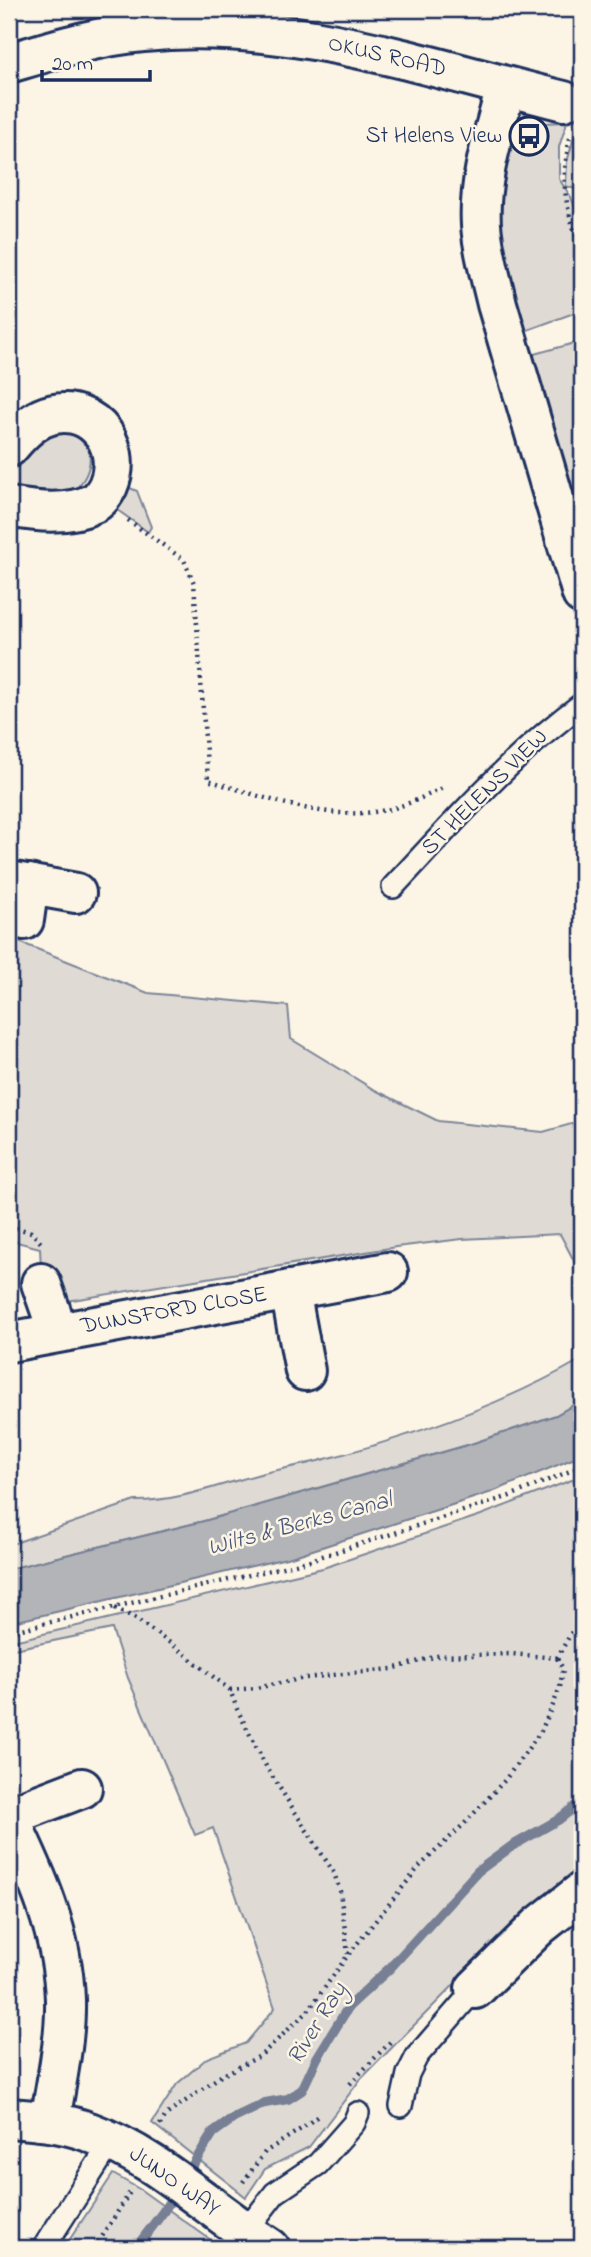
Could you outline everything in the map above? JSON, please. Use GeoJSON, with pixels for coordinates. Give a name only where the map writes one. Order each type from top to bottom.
{"type":"FeatureCollection","features":[{"type":"Feature","properties":{"kind":"street","name":"OKUS ROAD"},"geometry":{"type":"LineString","coordinates":[[9,63],[103,37],[145,32],[208,19],[351,46],[564,101]]}},
{"type":"Feature","properties":{"kind":"street"},"geometry":{"type":"LineString","coordinates":[[506,87],[483,187],[481,223],[500,315],[582,594]]}},
{"type":"Feature","properties":{"kind":"street"},"geometry":{"type":"LineString","coordinates":[[9,447],[39,419],[63,413],[86,420],[105,433],[113,454],[110,481],[94,503],[65,510],[37,512],[9,507]]}},
{"type":"Feature","properties":{"kind":"street"},"geometry":{"type":"LineString","coordinates":[[21,895],[76,893]]}},
{"type":"Feature","properties":{"kind":"street","name":"DUNSFORD CLOSE"},"geometry":{"type":"LineString","coordinates":[[9,1342],[388,1272]]}},
{"type":"Feature","properties":{"kind":"street","name":"DUNSFORD CLOSE"},"geometry":{"type":"LineString","coordinates":[[41,1283],[58,1332]]}},
{"type":"Feature","properties":{"kind":"street","name":"DUNSFORD CLOSE"},"geometry":{"type":"LineString","coordinates":[[290,1290],[305,1371]]}},
{"type":"Feature","properties":{"kind":"street"},"geometry":{"type":"LineString","coordinates":[[50,2122],[65,2000],[57,1936],[37,1877],[9,1817],[82,1787]]}},
{"type":"Feature","properties":{"kind":"street"},"geometry":{"type":"LineString","coordinates":[[475,1989],[539,1926],[582,1892]]}},
{"type":"Feature","properties":{"kind":"street","name":"JUNO WAY"},"geometry":{"type":"LineString","coordinates":[[9,2118],[50,2122],[86,2130],[140,2157],[245,2232]]}},
{"type":"Feature","properties":{"kind":"lane","name":"ST HELENS VIEW"},"geometry":{"type":"LineString","coordinates":[[393,887],[495,779],[533,743],[582,704]]}},
{"type":"Feature","properties":{"kind":"lane"},"geometry":{"type":"LineString","coordinates":[[401,2106],[408,2074],[417,2056],[475,1989]]}},
{"type":"Feature","properties":{"kind":"lane"},"geometry":{"type":"LineString","coordinates":[[245,2232],[275,2193],[318,2164],[354,2123],[358,2113]]}},
{"type":"Feature","properties":{"kind":"lane","name":"JUNO WAY"},"geometry":{"type":"LineString","coordinates":[[46,2244],[140,2157]]}},
{"type":"Feature","properties":{"kind":"path"},"geometry":{"type":"LineString","coordinates":[[564,101],[580,106],[572,129],[563,180],[566,202],[582,253]]}},
{"type":"Feature","properties":{"kind":"path"},"geometry":{"type":"LineString","coordinates":[[100,498],[184,560],[194,583],[208,780],[309,810],[348,812],[393,808],[451,785]]}},
{"type":"Feature","properties":{"kind":"path"},"geometry":{"type":"LineString","coordinates":[[9,1632],[332,1553],[510,1496],[582,1466]]}},
{"type":"Feature","properties":{"kind":"path"},"geometry":{"type":"LineString","coordinates":[[114,1608],[136,1619],[173,1645],[230,1690],[267,1768],[334,1873],[342,1902],[348,1955]]}},
{"type":"Feature","properties":{"kind":"path"},"geometry":{"type":"LineString","coordinates":[[557,1658],[574,1628],[582,1622]]}},
{"type":"Feature","properties":{"kind":"path"},"geometry":{"type":"LineString","coordinates":[[230,1690],[256,1688],[305,1678],[393,1669],[437,1656],[512,1654],[557,1658]]}},
{"type":"Feature","properties":{"kind":"path"},"geometry":{"type":"LineString","coordinates":[[94,2248],[140,2157],[166,2115],[219,2077],[260,2056],[308,2011],[348,1955],[419,1867],[464,1824],[526,1754],[541,1731],[560,1687],[562,1669],[557,1658]]}},
{"type":"Feature","properties":{"kind":"shaded area"},"geometry":{"type":"Polygon","coordinates":[[[582,109],[581,191],[566,186],[567,162],[582,109]]]}},
{"type":"Feature","properties":{"kind":"shaded area"},"geometry":{"type":"Polygon","coordinates":[[[567,122],[559,147],[559,179],[571,197],[582,225],[582,310],[525,331],[495,230],[499,156],[520,132],[528,127],[541,123],[567,122]]]}},
{"type":"Feature","properties":{"kind":"shaded area"},"geometry":{"type":"Polygon","coordinates":[[[582,341],[582,518],[579,516],[530,361],[534,354],[582,341]]]}},
{"type":"Feature","properties":{"kind":"shaded area"},"geometry":{"type":"Polygon","coordinates":[[[56,429],[77,435],[88,449],[89,466],[81,483],[75,489],[61,494],[17,491],[10,483],[9,463],[56,429]]]}},
{"type":"Feature","properties":{"kind":"shaded area"},"geometry":{"type":"Polygon","coordinates":[[[130,488],[137,491],[151,527],[148,532],[116,509],[118,492],[130,488]]]}},
{"type":"Feature","properties":{"kind":"shaded area"},"geometry":{"type":"Polygon","coordinates":[[[9,938],[148,993],[288,1006],[291,1039],[373,1089],[438,1121],[543,1132],[582,1121],[582,1276],[560,1234],[462,1239],[396,1247],[67,1301],[41,1269],[40,1248],[9,1240],[9,938]]]}},
{"type":"Feature","properties":{"kind":"shaded area"},"geometry":{"type":"Polygon","coordinates":[[[582,1359],[582,1400],[556,1415],[471,1444],[204,1521],[9,1569],[9,1545],[135,1501],[183,1495],[385,1442],[487,1405],[552,1376],[582,1359]]]}},
{"type":"Feature","properties":{"kind":"shaded area"},"geometry":{"type":"Polygon","coordinates":[[[582,1476],[582,1865],[514,1924],[360,2080],[309,2147],[265,2169],[246,2197],[152,2123],[177,2084],[207,2058],[246,2043],[275,2008],[213,1828],[195,1835],[128,1678],[112,1629],[9,1650],[9,1642],[323,1568],[481,1515],[582,1476]]]}},
{"type":"Feature","properties":{"kind":"shaded area"},"geometry":{"type":"Polygon","coordinates":[[[113,2174],[141,2190],[222,2248],[64,2248],[113,2174]]]}},
{"type":"Feature","properties":{"kind":"water","name":"Wilts & Berks Canal"},"geometry":{"type":"Polygon","coordinates":[[[582,1400],[582,1455],[492,1492],[291,1557],[9,1623],[9,1569],[204,1521],[471,1444],[556,1415],[582,1400]]]}},
{"type":"Feature","properties":{"kind":"waterway","name":"River Ray"},"geometry":{"type":"LineString","coordinates":[[136,2248],[163,2212],[213,2133],[234,2118],[265,2103],[288,2099],[302,2090],[317,2058],[349,2006],[391,1967],[478,1871],[512,1846],[558,1820],[582,1801]]}},
{"type":"Feature","properties":{"kind":"place","name":"St Helens View"},"geometry":{"type":"Point","coordinates":[529,136]}}]}
